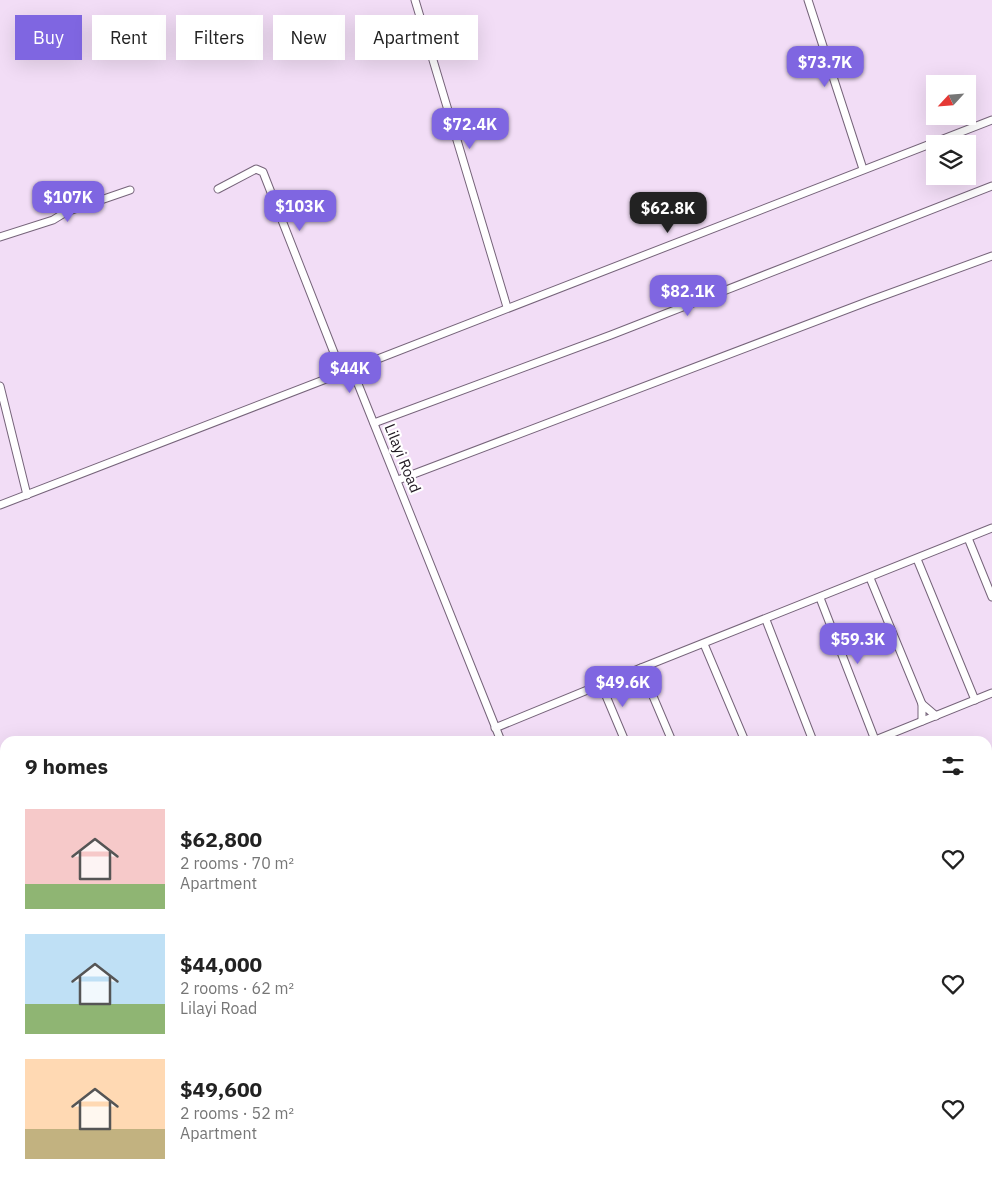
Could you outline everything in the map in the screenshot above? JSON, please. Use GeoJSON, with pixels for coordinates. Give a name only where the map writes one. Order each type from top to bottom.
{"type":"FeatureCollection","features":[{"type":"Feature","properties":{"kind":"street"},"geometry":{"type":"LineString","coordinates":[[414,0],[507,307]]}},
{"type":"Feature","properties":{"kind":"street"},"geometry":{"type":"LineString","coordinates":[[808,0],[863,169]]}},
{"type":"Feature","properties":{"kind":"street"},"geometry":{"type":"LineString","coordinates":[[0,505],[992,120]]}},
{"type":"Feature","properties":{"kind":"street"},"geometry":{"type":"LineString","coordinates":[[218,189],[256,169],[264,172],[340,368],[352,369]]}},
{"type":"Feature","properties":{"kind":"street"},"geometry":{"type":"LineString","coordinates":[[374,423],[620,331],[992,186]]}},
{"type":"Feature","properties":{"kind":"street"},"geometry":{"type":"LineString","coordinates":[[0,237],[53,220],[66,212],[130,190]]}},
{"type":"Feature","properties":{"kind":"street"},"geometry":{"type":"LineString","coordinates":[[398,480],[841,311],[992,256]]}},
{"type":"Feature","properties":{"kind":"street","name":"Lilayi Road"},"geometry":{"type":"LineString","coordinates":[[352,369],[499,736]]}},
{"type":"Feature","properties":{"kind":"street"},"geometry":{"type":"LineString","coordinates":[[0,386],[27,495]]}},
{"type":"Feature","properties":{"kind":"street"},"geometry":{"type":"LineString","coordinates":[[496,728],[992,528]]}},
{"type":"Feature","properties":{"kind":"street"},"geometry":{"type":"LineString","coordinates":[[968,538],[992,597]]}},
{"type":"Feature","properties":{"kind":"street"},"geometry":{"type":"LineString","coordinates":[[917,559],[975,700]]}},
{"type":"Feature","properties":{"kind":"street"},"geometry":{"type":"LineString","coordinates":[[870,578],[922,704],[922,721]]}},
{"type":"Feature","properties":{"kind":"street"},"geometry":{"type":"LineString","coordinates":[[820,598],[872,736]]}},
{"type":"Feature","properties":{"kind":"street"},"geometry":{"type":"LineString","coordinates":[[766,620],[811,736]]}},
{"type":"Feature","properties":{"kind":"street"},"geometry":{"type":"LineString","coordinates":[[704,644],[743,736]]}},
{"type":"Feature","properties":{"kind":"street"},"geometry":{"type":"LineString","coordinates":[[642,668],[670,736]]}},
{"type":"Feature","properties":{"kind":"street"},"geometry":{"type":"LineString","coordinates":[[602,684],[623,736]]}},
{"type":"Feature","properties":{"kind":"street"},"geometry":{"type":"LineString","coordinates":[[886,736],[992,693]]}},
{"type":"Feature","properties":{"kind":"street"},"geometry":{"type":"LineString","coordinates":[[922,704],[936,716]]}}]}
